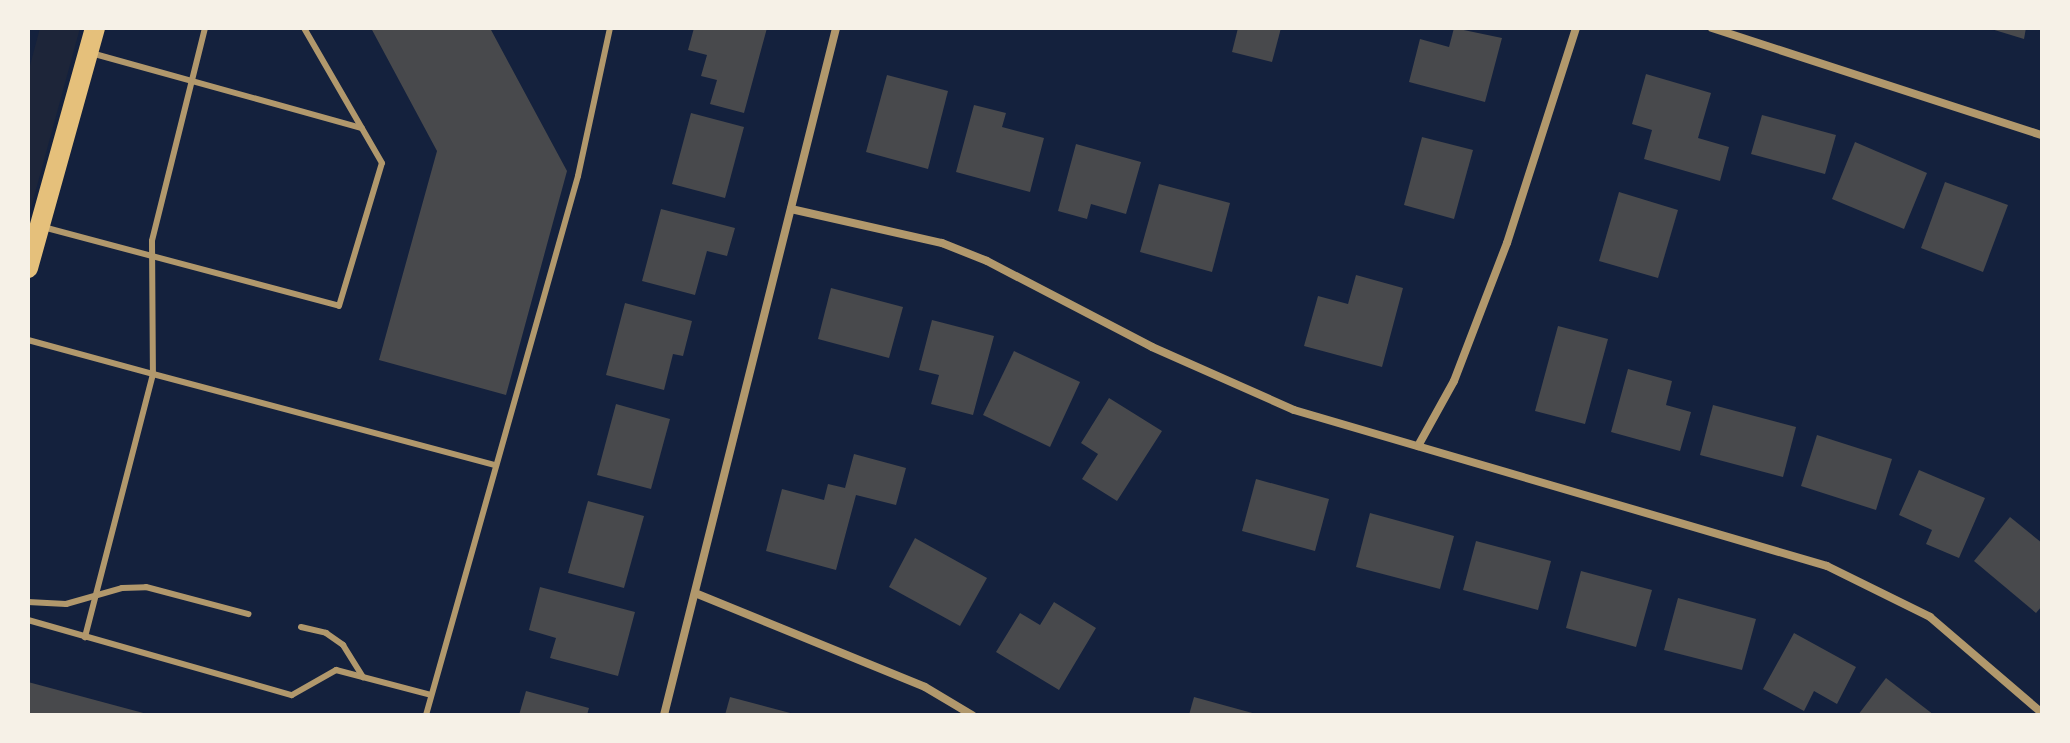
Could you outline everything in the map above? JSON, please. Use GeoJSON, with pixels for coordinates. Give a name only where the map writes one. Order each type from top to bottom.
{"type":"FeatureCollection","features":[{"type":"Feature","properties":{"kind":"main road"},"geometry":{"type":"LineString","coordinates":[[28,268],[95,28]]}},
{"type":"Feature","properties":{"kind":"street"},"geometry":{"type":"LineString","coordinates":[[664,715],[836,28]]}},
{"type":"Feature","properties":{"kind":"street"},"geometry":{"type":"LineString","coordinates":[[1418,446],[1454,381],[1502,257],[1576,28]]}},
{"type":"Feature","properties":{"kind":"street"},"geometry":{"type":"LineString","coordinates":[[1712,28],[2042,135]]}},
{"type":"Feature","properties":{"kind":"street"},"geometry":{"type":"LineString","coordinates":[[791,209],[942,243],[1294,410],[1827,566],[1930,617],[2042,713]]}},
{"type":"Feature","properties":{"kind":"street"},"geometry":{"type":"LineString","coordinates":[[695,593],[925,687],[972,715]]}},
{"type":"Feature","properties":{"kind":"lane"},"geometry":{"type":"LineString","coordinates":[[85,637],[153,374],[153,255],[205,28]]}},
{"type":"Feature","properties":{"kind":"lane"},"geometry":{"type":"LineString","coordinates":[[39,227],[339,306],[382,163],[304,28]]}},
{"type":"Feature","properties":{"kind":"lane"},"geometry":{"type":"LineString","coordinates":[[426,715],[578,176],[610,28]]}},
{"type":"Feature","properties":{"kind":"lane"},"geometry":{"type":"LineString","coordinates":[[88,52],[362,128]]}},
{"type":"Feature","properties":{"kind":"lane"},"geometry":{"type":"LineString","coordinates":[[28,340],[496,465]]}},
{"type":"Feature","properties":{"kind":"lane"},"geometry":{"type":"LineString","coordinates":[[28,602],[66,604],[96,594],[146,587],[248,614]]}},
{"type":"Feature","properties":{"kind":"lane"},"geometry":{"type":"LineString","coordinates":[[28,620],[292,695],[336,670],[431,695]]}},
{"type":"Feature","properties":{"kind":"lane"},"geometry":{"type":"LineString","coordinates":[[301,627],[326,633],[343,645],[363,677]]}},
{"type":"Feature","properties":{"kind":"shaded area"},"geometry":{"type":"Polygon","coordinates":[[[40,28],[80,28],[28,219],[28,73],[40,28]]]}},
{"type":"Feature","properties":{"kind":"building"},"geometry":{"type":"Polygon","coordinates":[[[371,28],[490,28],[567,171],[506,395],[379,360],[437,151],[371,28]]]}},
{"type":"Feature","properties":{"kind":"building"},"geometry":{"type":"Polygon","coordinates":[[[694,28],[767,28],[744,113],[710,104],[717,80],[701,76],[707,55],[688,50],[694,28]]]}},
{"type":"Feature","properties":{"kind":"building"},"geometry":{"type":"Polygon","coordinates":[[[1238,28],[1281,28],[1272,62],[1232,52],[1238,28]]]}},
{"type":"Feature","properties":{"kind":"building"},"geometry":{"type":"Polygon","coordinates":[[[1454,28],[1502,38],[1485,102],[1409,82],[1420,39],[1449,47],[1454,28]]]}},
{"type":"Feature","properties":{"kind":"building"},"geometry":{"type":"Polygon","coordinates":[[[1988,28],[2026,28],[2024,39],[1988,28]]]}},
{"type":"Feature","properties":{"kind":"building"},"geometry":{"type":"Polygon","coordinates":[[[1646,74],[1711,93],[1698,138],[1729,147],[1720,181],[1644,159],[1652,130],[1632,124],[1646,74]]]}},
{"type":"Feature","properties":{"kind":"building"},"geometry":{"type":"Polygon","coordinates":[[[887,75],[948,91],[928,169],[866,152],[887,75]]]}},
{"type":"Feature","properties":{"kind":"building"},"geometry":{"type":"Polygon","coordinates":[[[974,105],[1006,113],[1002,127],[1044,138],[1030,192],[956,172],[974,105]]]}},
{"type":"Feature","properties":{"kind":"building"},"geometry":{"type":"Polygon","coordinates":[[[691,113],[744,127],[725,198],[672,184],[691,113]]]}},
{"type":"Feature","properties":{"kind":"building"},"geometry":{"type":"Polygon","coordinates":[[[1762,115],[1836,135],[1825,174],[1751,154],[1762,115]]]}},
{"type":"Feature","properties":{"kind":"building"},"geometry":{"type":"Polygon","coordinates":[[[1422,137],[1473,150],[1454,219],[1404,205],[1422,137]]]}},
{"type":"Feature","properties":{"kind":"building"},"geometry":{"type":"Polygon","coordinates":[[[1855,142],[1927,173],[1904,229],[1832,199],[1855,142]]]}},
{"type":"Feature","properties":{"kind":"building"},"geometry":{"type":"Polygon","coordinates":[[[1076,144],[1141,162],[1126,214],[1091,204],[1087,219],[1058,211],[1076,144]]]}},
{"type":"Feature","properties":{"kind":"building"},"geometry":{"type":"Polygon","coordinates":[[[1945,182],[2008,205],[1983,272],[1921,248],[1945,182]]]}},
{"type":"Feature","properties":{"kind":"building"},"geometry":{"type":"Polygon","coordinates":[[[1159,184],[1230,203],[1212,272],[1140,252],[1159,184]]]}},
{"type":"Feature","properties":{"kind":"building"},"geometry":{"type":"Polygon","coordinates":[[[1619,192],[1678,210],[1658,278],[1599,261],[1619,192]]]}},
{"type":"Feature","properties":{"kind":"building"},"geometry":{"type":"Polygon","coordinates":[[[661,209],[735,228],[727,256],[707,251],[695,295],[642,281],[661,209]]]}},
{"type":"Feature","properties":{"kind":"building"},"geometry":{"type":"Polygon","coordinates":[[[1356,275],[1403,288],[1382,367],[1304,346],[1318,296],[1348,304],[1356,275]]]}},
{"type":"Feature","properties":{"kind":"building"},"geometry":{"type":"Polygon","coordinates":[[[831,288],[903,307],[889,358],[818,339],[831,288]]]}},
{"type":"Feature","properties":{"kind":"building"},"geometry":{"type":"Polygon","coordinates":[[[625,303],[692,321],[683,356],[673,354],[664,390],[606,375],[625,303]]]}},
{"type":"Feature","properties":{"kind":"building"},"geometry":{"type":"Polygon","coordinates":[[[932,320],[994,336],[973,415],[931,404],[939,375],[919,370],[932,320]]]}},
{"type":"Feature","properties":{"kind":"building"},"geometry":{"type":"Polygon","coordinates":[[[1558,326],[1608,339],[1585,424],[1535,411],[1558,326]]]}},
{"type":"Feature","properties":{"kind":"building"},"geometry":{"type":"Polygon","coordinates":[[[1014,351],[1080,382],[1050,447],[983,415],[1014,351]]]}},
{"type":"Feature","properties":{"kind":"building"},"geometry":{"type":"Polygon","coordinates":[[[1628,369],[1672,381],[1666,405],[1691,412],[1680,451],[1611,432],[1628,369]]]}},
{"type":"Feature","properties":{"kind":"building"},"geometry":{"type":"Polygon","coordinates":[[[1109,398],[1162,431],[1117,501],[1082,479],[1098,454],[1081,443],[1109,398]]]}},
{"type":"Feature","properties":{"kind":"building"},"geometry":{"type":"Polygon","coordinates":[[[616,404],[670,419],[651,489],[597,475],[616,404]]]}},
{"type":"Feature","properties":{"kind":"building"},"geometry":{"type":"Polygon","coordinates":[[[1713,405],[1796,427],[1783,477],[1700,455],[1713,405]]]}},
{"type":"Feature","properties":{"kind":"building"},"geometry":{"type":"Polygon","coordinates":[[[1817,435],[1892,459],[1876,510],[1801,486],[1817,435]]]}},
{"type":"Feature","properties":{"kind":"building"},"geometry":{"type":"Polygon","coordinates":[[[854,454],[906,468],[896,505],[856,495],[836,570],[766,551],[782,489],[824,500],[828,484],[845,488],[854,454]]]}},
{"type":"Feature","properties":{"kind":"building"},"geometry":{"type":"Polygon","coordinates":[[[1919,470],[1985,498],[1959,558],[1926,544],[1932,530],[1899,515],[1919,470]]]}},
{"type":"Feature","properties":{"kind":"building"},"geometry":{"type":"Polygon","coordinates":[[[1256,479],[1329,499],[1315,551],[1242,531],[1256,479]]]}},
{"type":"Feature","properties":{"kind":"building"},"geometry":{"type":"Polygon","coordinates":[[[588,501],[644,516],[624,588],[568,573],[588,501]]]}},
{"type":"Feature","properties":{"kind":"building"},"geometry":{"type":"Polygon","coordinates":[[[1370,513],[1454,536],[1440,589],[1356,567],[1370,513]]]}},
{"type":"Feature","properties":{"kind":"building"},"geometry":{"type":"Polygon","coordinates":[[[2010,517],[2042,543],[2042,606],[2036,613],[1974,561],[2010,517]]]}},
{"type":"Feature","properties":{"kind":"building"},"geometry":{"type":"Polygon","coordinates":[[[915,538],[987,578],[960,626],[889,587],[915,538]]]}},
{"type":"Feature","properties":{"kind":"building"},"geometry":{"type":"Polygon","coordinates":[[[1476,541],[1551,561],[1538,610],[1463,590],[1476,541]]]}},
{"type":"Feature","properties":{"kind":"building"},"geometry":{"type":"Polygon","coordinates":[[[1581,571],[1652,590],[1636,647],[1566,628],[1581,571]]]}},
{"type":"Feature","properties":{"kind":"building"},"geometry":{"type":"Polygon","coordinates":[[[540,587],[635,612],[618,676],[550,658],[556,638],[529,630],[540,587]]]}},
{"type":"Feature","properties":{"kind":"building"},"geometry":{"type":"Polygon","coordinates":[[[1678,598],[1756,619],[1742,670],[1664,650],[1678,598]]]}},
{"type":"Feature","properties":{"kind":"building"},"geometry":{"type":"Polygon","coordinates":[[[1054,602],[1096,628],[1059,690],[996,652],[1020,613],[1040,625],[1054,602]]]}},
{"type":"Feature","properties":{"kind":"building"},"geometry":{"type":"Polygon","coordinates":[[[1794,633],[1856,667],[1837,704],[1814,691],[1804,711],[1763,689],[1794,633]]]}},
{"type":"Feature","properties":{"kind":"building"},"geometry":{"type":"Polygon","coordinates":[[[1886,678],[1934,715],[1858,715],[1886,678]]]}},
{"type":"Feature","properties":{"kind":"building"},"geometry":{"type":"Polygon","coordinates":[[[28,682],[147,714],[147,715],[28,715],[28,682]]]}},
{"type":"Feature","properties":{"kind":"building"},"geometry":{"type":"Polygon","coordinates":[[[526,691],[589,708],[587,715],[519,715],[526,691]]]}},
{"type":"Feature","properties":{"kind":"building"},"geometry":{"type":"Polygon","coordinates":[[[730,697],[794,714],[794,715],[725,715],[730,697]]]}},
{"type":"Feature","properties":{"kind":"building"},"geometry":{"type":"Polygon","coordinates":[[[1194,697],[1256,714],[1256,715],[1189,715],[1194,697]]]}}]}
